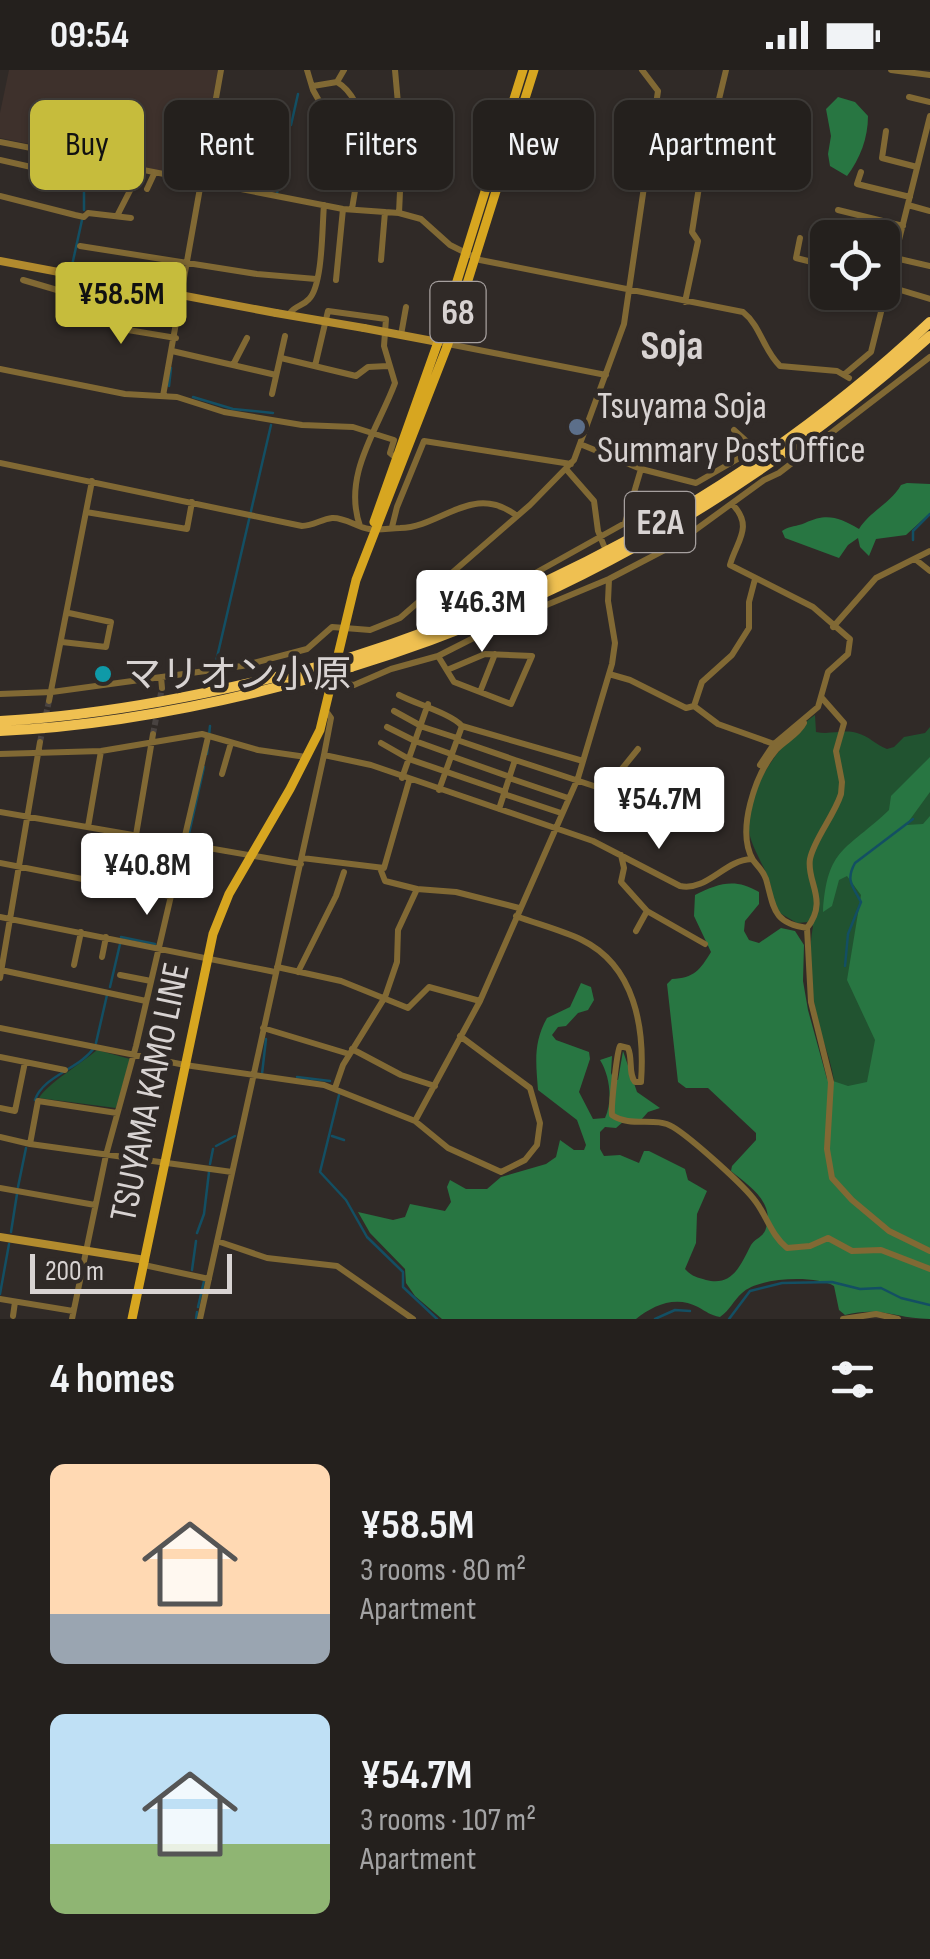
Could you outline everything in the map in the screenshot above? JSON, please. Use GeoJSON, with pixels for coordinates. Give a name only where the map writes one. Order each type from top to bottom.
{"type":"FeatureCollection","features":[{"type":"Feature","properties":{"kind":"highway","name":"E2A"},"geometry":{"type":"LineString","coordinates":[[352,662],[507,600],[589,561],[671,515],[747,468],[822,414],[930,322]]}},
{"type":"Feature","properties":{"kind":"highway","name":"E2A"},"geometry":{"type":"LineString","coordinates":[[0,732],[186,709],[428,642],[510,610],[678,524],[789,451],[930,336]]}},
{"type":"Feature","properties":{"kind":"highway","name":"E2A"},"geometry":{"type":"LineString","coordinates":[[0,721],[96,712],[319,672]]}},
{"type":"Feature","properties":{"kind":"main road","name":"TSUYAMA KAMO LINE"},"geometry":{"type":"LineString","coordinates":[[374,530],[443,343],[522,70]]}},
{"type":"Feature","properties":{"kind":"main road","name":"TSUYAMA KAMO LINE"},"geometry":{"type":"LineString","coordinates":[[470,256],[534,70]]}},
{"type":"Feature","properties":{"kind":"main road","name":"TSUYAMA KAMO LINE"},"geometry":{"type":"LineString","coordinates":[[132,1319],[207,957],[224,904],[307,758],[326,712],[344,628],[374,530],[443,343]]}},
{"type":"Feature","properties":{"kind":"street"},"geometry":{"type":"LineString","coordinates":[[215,100],[221,70]]}},
{"type":"Feature","properties":{"kind":"street"},"geometry":{"type":"LineString","coordinates":[[307,70],[318,100]]}},
{"type":"Feature","properties":{"kind":"street"},"geometry":{"type":"LineString","coordinates":[[337,82],[344,70]]}},
{"type":"Feature","properties":{"kind":"street"},"geometry":{"type":"LineString","coordinates":[[395,70],[402,148],[399,213]]}},
{"type":"Feature","properties":{"kind":"street"},"geometry":{"type":"LineString","coordinates":[[0,694],[51,697],[283,657],[312,646],[326,630],[370,630],[400,618],[518,516],[568,466],[580,444],[624,324],[658,91],[642,70]]}},
{"type":"Feature","properties":{"kind":"street"},"geometry":{"type":"LineString","coordinates":[[685,302],[698,241],[692,232],[701,174],[726,70]]}},
{"type":"Feature","properties":{"kind":"street"},"geometry":{"type":"LineString","coordinates":[[892,70],[930,75]]}},
{"type":"Feature","properties":{"kind":"street"},"geometry":{"type":"LineString","coordinates":[[313,86],[343,84],[353,100]]}},
{"type":"Feature","properties":{"kind":"street"},"geometry":{"type":"LineString","coordinates":[[909,97],[930,102]]}},
{"type":"Feature","properties":{"kind":"street"},"geometry":{"type":"LineString","coordinates":[[900,237],[930,116]]}},
{"type":"Feature","properties":{"kind":"street"},"geometry":{"type":"LineString","coordinates":[[886,131],[882,158],[917,168]]}},
{"type":"Feature","properties":{"kind":"street"},"geometry":{"type":"LineString","coordinates":[[0,142],[30,148]]}},
{"type":"Feature","properties":{"kind":"street"},"geometry":{"type":"LineString","coordinates":[[0,160],[30,166]]}},
{"type":"Feature","properties":{"kind":"street"},"geometry":{"type":"LineString","coordinates":[[144,172],[164,176]]}},
{"type":"Feature","properties":{"kind":"street"},"geometry":{"type":"LineString","coordinates":[[862,172],[858,184],[930,211]]}},
{"type":"Feature","properties":{"kind":"street"},"geometry":{"type":"LineString","coordinates":[[146,189],[154,174]]}},
{"type":"Feature","properties":{"kind":"street"},"geometry":{"type":"LineString","coordinates":[[117,216],[130,190]]}},
{"type":"Feature","properties":{"kind":"street"},"geometry":{"type":"LineString","coordinates":[[163,396],[199,190]]}},
{"type":"Feature","properties":{"kind":"street"},"geometry":{"type":"LineString","coordinates":[[239,190],[347,209],[399,213],[421,219],[470,256],[630,292],[743,312],[752,319],[767,352],[780,366],[848,375],[871,352],[880,310]]}},
{"type":"Feature","properties":{"kind":"street"},"geometry":{"type":"LineString","coordinates":[[336,280],[352,190]]}},
{"type":"Feature","properties":{"kind":"street"},"geometry":{"type":"LineString","coordinates":[[0,196],[84,217],[88,213],[131,218]]}},
{"type":"Feature","properties":{"kind":"street"},"geometry":{"type":"LineString","coordinates":[[290,312],[308,300],[316,279],[324,205]]}},
{"type":"Feature","properties":{"kind":"street"},"geometry":{"type":"LineString","coordinates":[[838,210],[903,226]]}},
{"type":"Feature","properties":{"kind":"street"},"geometry":{"type":"LineString","coordinates":[[381,260],[385,212]]}},
{"type":"Feature","properties":{"kind":"street"},"geometry":{"type":"LineString","coordinates":[[800,238],[796,258],[810,262]]}},
{"type":"Feature","properties":{"kind":"street"},"geometry":{"type":"LineString","coordinates":[[80,246],[257,274],[316,279]]}},
{"type":"Feature","properties":{"kind":"street"},"geometry":{"type":"LineString","coordinates":[[900,257],[930,266]]}},
{"type":"Feature","properties":{"kind":"street"},"geometry":{"type":"LineString","coordinates":[[0,261],[606,375]]}},
{"type":"Feature","properties":{"kind":"street"},"geometry":{"type":"LineString","coordinates":[[23,280],[81,298],[180,310]]}},
{"type":"Feature","properties":{"kind":"street"},"geometry":{"type":"LineString","coordinates":[[900,287],[930,298]]}},
{"type":"Feature","properties":{"kind":"street"},"geometry":{"type":"LineString","coordinates":[[132,302],[128,330],[176,338]]}},
{"type":"Feature","properties":{"kind":"street"},"geometry":{"type":"LineString","coordinates":[[401,335],[406,307]]}},
{"type":"Feature","properties":{"kind":"street"},"geometry":{"type":"LineString","coordinates":[[316,366],[328,311],[386,320],[384,346],[395,386],[361,460],[354,502],[360,527]]}},
{"type":"Feature","properties":{"kind":"street"},"geometry":{"type":"LineString","coordinates":[[272,394],[285,336]]}},
{"type":"Feature","properties":{"kind":"street"},"geometry":{"type":"LineString","coordinates":[[233,365],[247,338]]}},
{"type":"Feature","properties":{"kind":"street"},"geometry":{"type":"LineString","coordinates":[[172,351],[276,375]]}},
{"type":"Feature","properties":{"kind":"street"},"geometry":{"type":"LineString","coordinates":[[333,682],[354,685],[438,656],[501,624],[609,579],[617,569],[676,544],[930,357]]}},
{"type":"Feature","properties":{"kind":"street"},"geometry":{"type":"LineString","coordinates":[[281,358],[356,376],[368,367],[389,366]]}},
{"type":"Feature","properties":{"kind":"street"},"geometry":{"type":"LineString","coordinates":[[0,369],[101,390],[163,396],[224,412],[353,427],[394,440],[390,453],[398,458]]}},
{"type":"Feature","properties":{"kind":"street"},"geometry":{"type":"LineString","coordinates":[[734,430],[755,448]]}},
{"type":"Feature","properties":{"kind":"street"},"geometry":{"type":"LineString","coordinates":[[392,527],[424,441],[568,466],[594,501],[602,542]]}},
{"type":"Feature","properties":{"kind":"street"},"geometry":{"type":"LineString","coordinates":[[580,444],[640,469],[702,485],[764,443]]}},
{"type":"Feature","properties":{"kind":"street"},"geometry":{"type":"LineString","coordinates":[[0,464],[302,526],[328,518],[374,530],[421,524],[471,504],[493,504],[518,516]]}},
{"type":"Feature","properties":{"kind":"street"},"geometry":{"type":"LineString","coordinates":[[521,581],[602,542],[625,523],[640,469]]}},
{"type":"Feature","properties":{"kind":"street"},"geometry":{"type":"LineString","coordinates":[[51,697],[92,480]]}},
{"type":"Feature","properties":{"kind":"street"},"geometry":{"type":"LineString","coordinates":[[86,512],[187,529],[192,502]]}},
{"type":"Feature","properties":{"kind":"street"},"geometry":{"type":"LineString","coordinates":[[728,506],[741,513],[744,528],[730,565],[813,607],[850,639],[848,654],[828,672],[818,708],[774,744],[760,764]]}},
{"type":"Feature","properties":{"kind":"street"},"geometry":{"type":"LineString","coordinates":[[834,626],[876,578],[930,551]]}},
{"type":"Feature","properties":{"kind":"street"},"geometry":{"type":"LineString","coordinates":[[915,560],[930,571]]}},
{"type":"Feature","properties":{"kind":"street"},"geometry":{"type":"LineString","coordinates":[[415,1121],[480,1002],[576,782],[615,643],[608,601],[609,579]]}},
{"type":"Feature","properties":{"kind":"street"},"geometry":{"type":"LineString","coordinates":[[694,706],[702,682],[732,655],[749,628],[749,602],[755,579]]}},
{"type":"Feature","properties":{"kind":"street"},"geometry":{"type":"LineString","coordinates":[[62,642],[106,647],[111,622],[68,614]]}},
{"type":"Feature","properties":{"kind":"street"},"geometry":{"type":"LineString","coordinates":[[438,656],[454,682],[511,704],[532,656],[486,654],[447,670]]}},
{"type":"Feature","properties":{"kind":"street"},"geometry":{"type":"LineString","coordinates":[[480,692],[495,654]]}},
{"type":"Feature","properties":{"kind":"street"},"geometry":{"type":"LineString","coordinates":[[393,677],[402,666]]}},
{"type":"Feature","properties":{"kind":"street"},"geometry":{"type":"LineString","coordinates":[[608,674],[630,680],[686,708],[694,706]]}},
{"type":"Feature","properties":{"kind":"street"},"geometry":{"type":"LineString","coordinates":[[161,677],[162,688]]}},
{"type":"Feature","properties":{"kind":"street"},"geometry":{"type":"LineString","coordinates":[[400,695],[458,720],[462,726],[583,761]]}},
{"type":"Feature","properties":{"kind":"street"},"geometry":{"type":"LineString","coordinates":[[822,698],[844,724],[836,751],[842,782],[836,809],[810,862],[818,892],[814,918],[808,928],[811,1002],[831,1082],[827,1158],[832,1178],[852,1200],[889,1230],[930,1252]]}},
{"type":"Feature","properties":{"kind":"street"},"geometry":{"type":"LineString","coordinates":[[0,812],[183,844],[380,868],[387,865],[409,759],[427,706]]}},
{"type":"Feature","properties":{"kind":"street"},"geometry":{"type":"LineString","coordinates":[[694,706],[718,724],[774,744]]}},
{"type":"Feature","properties":{"kind":"street"},"geometry":{"type":"LineString","coordinates":[[394,711],[420,726],[513,760],[612,790],[617,776],[638,749]]}},
{"type":"Feature","properties":{"kind":"street"},"geometry":{"type":"LineString","coordinates":[[200,1319],[302,861],[331,718],[326,712]]}},
{"type":"Feature","properties":{"kind":"street"},"geometry":{"type":"LineString","coordinates":[[804,722],[800,731],[773,754],[749,804],[745,822],[752,859],[763,872],[774,912],[792,924],[808,928]]}},
{"type":"Feature","properties":{"kind":"street"},"geometry":{"type":"LineString","coordinates":[[387,726],[415,742],[568,798]]}},
{"type":"Feature","properties":{"kind":"street"},"geometry":{"type":"LineString","coordinates":[[439,790],[462,726]]}},
{"type":"Feature","properties":{"kind":"street"},"geometry":{"type":"LineString","coordinates":[[136,835],[153,734]]}},
{"type":"Feature","properties":{"kind":"street"},"geometry":{"type":"LineString","coordinates":[[0,754],[101,750],[202,734],[307,758]]}},
{"type":"Feature","properties":{"kind":"street"},"geometry":{"type":"LineString","coordinates":[[0,1299],[72,1315],[94,1205],[134,1054],[208,737]]}},
{"type":"Feature","properties":{"kind":"street"},"geometry":{"type":"LineString","coordinates":[[499,809],[513,760],[508,740]]}},
{"type":"Feature","properties":{"kind":"street"},"geometry":{"type":"LineString","coordinates":[[0,978],[4,918],[18,867],[40,742]]}},
{"type":"Feature","properties":{"kind":"street"},"geometry":{"type":"LineString","coordinates":[[222,774],[231,743]]}},
{"type":"Feature","properties":{"kind":"street"},"geometry":{"type":"LineString","coordinates":[[381,743],[409,759],[561,813]]}},
{"type":"Feature","properties":{"kind":"street"},"geometry":{"type":"LineString","coordinates":[[88,828],[101,750]]}},
{"type":"Feature","properties":{"kind":"street"},"geometry":{"type":"LineString","coordinates":[[324,754],[354,760],[593,841],[689,888],[738,861],[752,859]]}},
{"type":"Feature","properties":{"kind":"street"},"geometry":{"type":"LineString","coordinates":[[620,854],[624,868],[621,882],[647,911],[704,944]]}},
{"type":"Feature","properties":{"kind":"street"},"geometry":{"type":"LineString","coordinates":[[0,864],[170,896]]}},
{"type":"Feature","properties":{"kind":"street"},"geometry":{"type":"LineString","coordinates":[[380,868],[385,881],[417,889],[456,892],[517,912],[590,945],[616,967],[636,1007],[642,1082],[632,1078],[632,1057],[628,1048],[620,1046],[616,1052],[618,1068],[612,1115],[628,1122],[671,1125],[755,1200],[773,1233],[787,1248],[810,1246],[828,1238],[852,1252],[882,1250],[930,1269]]}},
{"type":"Feature","properties":{"kind":"street"},"geometry":{"type":"LineString","coordinates":[[298,972],[344,872]]}},
{"type":"Feature","properties":{"kind":"street"},"geometry":{"type":"LineString","coordinates":[[335,1088],[351,1052],[383,1000],[397,962],[398,930],[417,889]]}},
{"type":"Feature","properties":{"kind":"street"},"geometry":{"type":"LineString","coordinates":[[636,931],[647,911]]}},
{"type":"Feature","properties":{"kind":"street"},"geometry":{"type":"LineString","coordinates":[[4,918],[341,981],[408,1008],[429,987],[480,1002]]}},
{"type":"Feature","properties":{"kind":"street"},"geometry":{"type":"LineString","coordinates":[[74,965],[80,932]]}},
{"type":"Feature","properties":{"kind":"street"},"geometry":{"type":"LineString","coordinates":[[102,956],[106,938]]}},
{"type":"Feature","properties":{"kind":"street"},"geometry":{"type":"LineString","coordinates":[[1,970],[146,1001]]}},
{"type":"Feature","properties":{"kind":"street"},"geometry":{"type":"LineString","coordinates":[[120,975],[151,981]]}},
{"type":"Feature","properties":{"kind":"street"},"geometry":{"type":"LineString","coordinates":[[0,1028],[185,1066],[335,1088],[415,1121],[448,1148],[501,1172],[525,1160],[538,1145],[540,1123],[528,1084],[460,1036]]}},
{"type":"Feature","properties":{"kind":"street"},"geometry":{"type":"LineString","coordinates":[[263,1028],[351,1052],[434,1086]]}},
{"type":"Feature","properties":{"kind":"street"},"geometry":{"type":"LineString","coordinates":[[0,1057],[65,1070]]}},
{"type":"Feature","properties":{"kind":"street"},"geometry":{"type":"LineString","coordinates":[[0,1108],[15,1111],[24,1062]]}},
{"type":"Feature","properties":{"kind":"street"},"geometry":{"type":"LineString","coordinates":[[30,1144],[38,1101],[117,1114]]}},
{"type":"Feature","properties":{"kind":"street"},"geometry":{"type":"LineString","coordinates":[[0,1137],[232,1172]]}},
{"type":"Feature","properties":{"kind":"street"},"geometry":{"type":"LineString","coordinates":[[0,1188],[94,1205]]}},
{"type":"Feature","properties":{"kind":"street"},"geometry":{"type":"LineString","coordinates":[[0,1236],[84,1250],[209,1279]]}},
{"type":"Feature","properties":{"kind":"street"},"geometry":{"type":"LineString","coordinates":[[217,1241],[267,1258],[332,1264],[368,1285],[412,1319]]}},
{"type":"Feature","properties":{"kind":"street"},"geometry":{"type":"LineString","coordinates":[[13,1316],[15,1302]]}},
{"type":"Feature","properties":{"kind":"street"},"geometry":{"type":"LineString","coordinates":[[844,1319],[876,1314],[898,1319]]}},
{"type":"Feature","properties":{"kind":"shaded area"},"geometry":{"type":"Polygon","coordinates":[[[9,70],[218,70],[213,100],[164,100],[164,171],[144,167],[144,100],[30,100],[30,144],[0,138],[0,113],[9,70]]]}},
{"type":"Feature","properties":{"kind":"green space"},"geometry":{"type":"Polygon","coordinates":[[[838,97],[855,102],[868,116],[862,148],[847,176],[830,166],[828,154],[831,136],[826,109],[838,97]]]}},
{"type":"Feature","properties":{"kind":"green space"},"geometry":{"type":"Polygon","coordinates":[[[907,483],[930,484],[930,513],[906,535],[876,539],[869,556],[858,538],[839,558],[785,538],[782,531],[826,517],[859,529],[907,483]]]}},
{"type":"Feature","properties":{"kind":"green space"},"geometry":{"type":"Polygon","coordinates":[[[815,715],[816,732],[857,733],[887,749],[904,737],[925,733],[930,727],[930,1075],[835,1089],[812,992],[813,926],[808,922],[797,923],[778,912],[750,838],[749,810],[761,779],[781,749],[815,715]]]}},
{"type":"Feature","properties":{"kind":"green space"},"geometry":{"type":"Polygon","coordinates":[[[930,757],[930,792],[906,825],[923,824],[930,816],[930,1319],[879,1312],[845,1315],[839,1310],[834,1286],[801,1279],[750,1288],[720,1317],[690,1303],[673,1302],[657,1306],[636,1319],[442,1319],[415,1296],[406,1283],[405,1269],[370,1233],[358,1212],[393,1220],[405,1217],[410,1204],[445,1211],[451,1202],[447,1187],[450,1180],[466,1189],[487,1189],[501,1177],[546,1164],[556,1157],[560,1140],[574,1150],[584,1150],[586,1145],[577,1120],[538,1090],[536,1062],[539,1036],[547,1018],[570,1007],[581,983],[591,987],[594,1000],[588,1010],[578,1013],[552,1035],[589,1052],[579,1092],[593,1119],[605,1118],[610,1096],[600,1060],[612,1056],[611,1073],[618,1080],[623,1051],[637,1092],[660,1108],[648,1112],[641,1120],[624,1121],[616,1128],[605,1127],[600,1132],[600,1149],[604,1156],[620,1155],[639,1163],[644,1151],[649,1151],[685,1169],[688,1180],[707,1191],[697,1214],[696,1243],[685,1269],[715,1281],[735,1272],[765,1231],[768,1219],[758,1195],[731,1171],[756,1140],[756,1133],[708,1088],[686,1088],[678,1082],[667,984],[696,972],[711,952],[694,916],[695,895],[727,884],[742,885],[759,892],[759,904],[745,921],[744,931],[749,940],[759,943],[781,928],[795,931],[804,945],[803,981],[827,1079],[848,1086],[867,1082],[875,1040],[847,980],[861,895],[847,876],[839,880],[832,906],[823,912],[825,891],[841,852],[889,810],[891,796],[930,757]]]}},
{"type":"Feature","properties":{"kind":"green space"},"geometry":{"type":"Polygon","coordinates":[[[97,1050],[130,1059],[116,1108],[39,1098],[57,1080],[97,1050]]]}},
{"type":"Feature","properties":{"kind":"waterway"},"geometry":{"type":"LineString","coordinates":[[291,125],[298,94]]}},
{"type":"Feature","properties":{"kind":"waterway"},"geometry":{"type":"LineString","coordinates":[[84,210],[85,190]]}},
{"type":"Feature","properties":{"kind":"waterway"},"geometry":{"type":"LineString","coordinates":[[71,270],[82,220]]}},
{"type":"Feature","properties":{"kind":"waterway"},"geometry":{"type":"LineString","coordinates":[[169,386],[171,368]]}},
{"type":"Feature","properties":{"kind":"waterway"},"geometry":{"type":"LineString","coordinates":[[193,397],[233,409],[273,413]]}},
{"type":"Feature","properties":{"kind":"waterway"},"geometry":{"type":"LineString","coordinates":[[215,666],[271,425]]}},
{"type":"Feature","properties":{"kind":"waterway"},"geometry":{"type":"LineString","coordinates":[[913,540],[913,531],[930,514]]}},
{"type":"Feature","properties":{"kind":"waterway"},"geometry":{"type":"LineString","coordinates":[[207,754],[210,726]]}},
{"type":"Feature","properties":{"kind":"waterway"},"geometry":{"type":"LineString","coordinates":[[188,838],[204,767]]}},
{"type":"Feature","properties":{"kind":"waterway"},"geometry":{"type":"LineString","coordinates":[[845,966],[848,934],[861,902],[851,883],[852,869],[913,819]]}},
{"type":"Feature","properties":{"kind":"waterway"},"geometry":{"type":"LineString","coordinates":[[121,937],[155,944]]}},
{"type":"Feature","properties":{"kind":"waterway"},"geometry":{"type":"LineString","coordinates":[[110,987],[120,944]]}},
{"type":"Feature","properties":{"kind":"waterway"},"geometry":{"type":"LineString","coordinates":[[96,1043],[107,995]]}},
{"type":"Feature","properties":{"kind":"waterway"},"geometry":{"type":"LineString","coordinates":[[262,1074],[266,1039]]}},
{"type":"Feature","properties":{"kind":"waterway"},"geometry":{"type":"LineString","coordinates":[[35,1100],[45,1085],[94,1048]]}},
{"type":"Feature","properties":{"kind":"waterway"},"geometry":{"type":"LineString","coordinates":[[297,1077],[330,1081]]}},
{"type":"Feature","properties":{"kind":"waterway"},"geometry":{"type":"LineString","coordinates":[[339,1095],[320,1172],[346,1200],[367,1237],[403,1272],[403,1287],[437,1319]]}},
{"type":"Feature","properties":{"kind":"waterway"},"geometry":{"type":"LineString","coordinates":[[216,1146],[235,1136]]}},
{"type":"Feature","properties":{"kind":"waterway"},"geometry":{"type":"LineString","coordinates":[[332,1136],[344,1140]]}},
{"type":"Feature","properties":{"kind":"waterway"},"geometry":{"type":"LineString","coordinates":[[18,1187],[26,1148]]}},
{"type":"Feature","properties":{"kind":"waterway"},"geometry":{"type":"LineString","coordinates":[[210,1164],[213,1149]]}},
{"type":"Feature","properties":{"kind":"waterway"},"geometry":{"type":"LineString","coordinates":[[197,1233],[204,1214],[209,1172]]}},
{"type":"Feature","properties":{"kind":"waterway"},"geometry":{"type":"LineString","coordinates":[[11,1232],[17,1194]]}},
{"type":"Feature","properties":{"kind":"waterway"},"geometry":{"type":"LineString","coordinates":[[192,1270],[196,1241]]}},
{"type":"Feature","properties":{"kind":"waterway"},"geometry":{"type":"LineString","coordinates":[[0,1294],[9,1244]]}},
{"type":"Feature","properties":{"kind":"waterway"},"geometry":{"type":"LineString","coordinates":[[198,1307],[204,1281]]}},
{"type":"Feature","properties":{"kind":"waterway"},"geometry":{"type":"LineString","coordinates":[[729,1319],[750,1291],[782,1283],[832,1282],[860,1289],[881,1288],[930,1305]]}},
{"type":"Feature","properties":{"kind":"waterway"},"geometry":{"type":"LineString","coordinates":[[655,1319],[675,1310],[690,1311]]}},
{"type":"Feature","properties":{"kind":"waterway"},"geometry":{"type":"LineString","coordinates":[[196,1319],[197,1312]]}},
{"type":"Feature","properties":{"kind":"tunnel"},"geometry":{"type":"LineString","coordinates":[[153,734],[162,688]]}},
{"type":"Feature","properties":{"kind":"tunnel"},"geometry":{"type":"LineString","coordinates":[[40,742],[49,701]]}},
{"type":"Feature","properties":{"kind":"place","name":"Tsuyama Soja Summary Post Office"},"geometry":{"type":"Point","coordinates":[577,427]}},
{"type":"Feature","properties":{"kind":"place","name":"マリオン小原"},"geometry":{"type":"Point","coordinates":[103,674]}},
{"type":"Feature","properties":{"kind":"district","name":"Soja"},"geometry":{"type":"Point","coordinates":[672,344]}}]}
